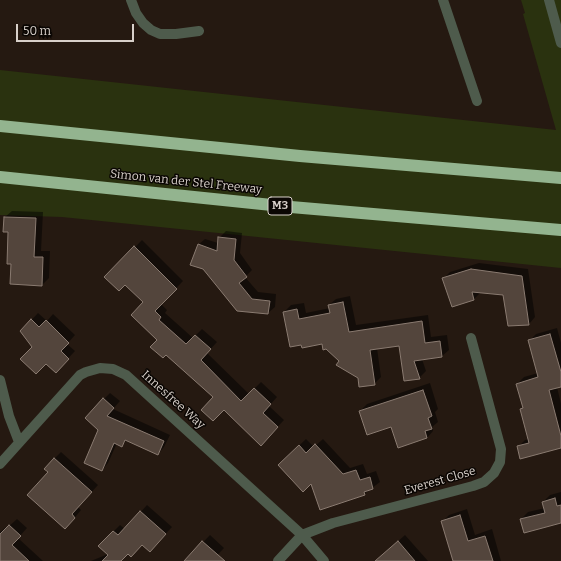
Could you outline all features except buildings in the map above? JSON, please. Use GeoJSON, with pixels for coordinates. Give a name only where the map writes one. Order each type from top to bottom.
{"type":"FeatureCollection","features":[{"type":"Feature","properties":{"kind":"highway"},"geometry":{"type":"LineString","coordinates":[[0,119],[50,130]]}},
{"type":"Feature","properties":{"kind":"highway"},"geometry":{"type":"LineString","coordinates":[[0,126],[300,156],[561,178]]}},
{"type":"Feature","properties":{"kind":"highway","name":"Simon van der Stel Freeway"},"geometry":{"type":"LineString","coordinates":[[0,178],[291,207],[561,230]]}},
{"type":"Feature","properties":{"kind":"street"},"geometry":{"type":"LineString","coordinates":[[131,0],[142,23],[151,30],[160,34],[176,34],[199,31]]}},
{"type":"Feature","properties":{"kind":"street"},"geometry":{"type":"LineString","coordinates":[[443,0],[477,101]]}},
{"type":"Feature","properties":{"kind":"street"},"geometry":{"type":"LineString","coordinates":[[549,0],[561,43]]}},
{"type":"Feature","properties":{"kind":"street","name":"Everest Close"},"geometry":{"type":"LineString","coordinates":[[302,535],[333,523],[473,486],[484,482],[494,473],[500,462],[501,449],[471,338]]}},
{"type":"Feature","properties":{"kind":"street","name":"Innesfree Way"},"geometry":{"type":"LineString","coordinates":[[0,464],[80,375],[96,369],[106,368],[113,370],[126,375],[302,535],[324,561]]}},
{"type":"Feature","properties":{"kind":"street"},"geometry":{"type":"LineString","coordinates":[[0,380],[9,416],[19,442]]}},
{"type":"Feature","properties":{"kind":"street"},"geometry":{"type":"LineString","coordinates":[[278,561],[302,535]]}},
{"type":"Feature","properties":{"kind":"green space"},"geometry":{"type":"Polygon","coordinates":[[[521,0],[561,0],[561,268],[62,217],[0,215],[0,70],[556,130],[523,14],[525,13],[521,0]]]}}]}
